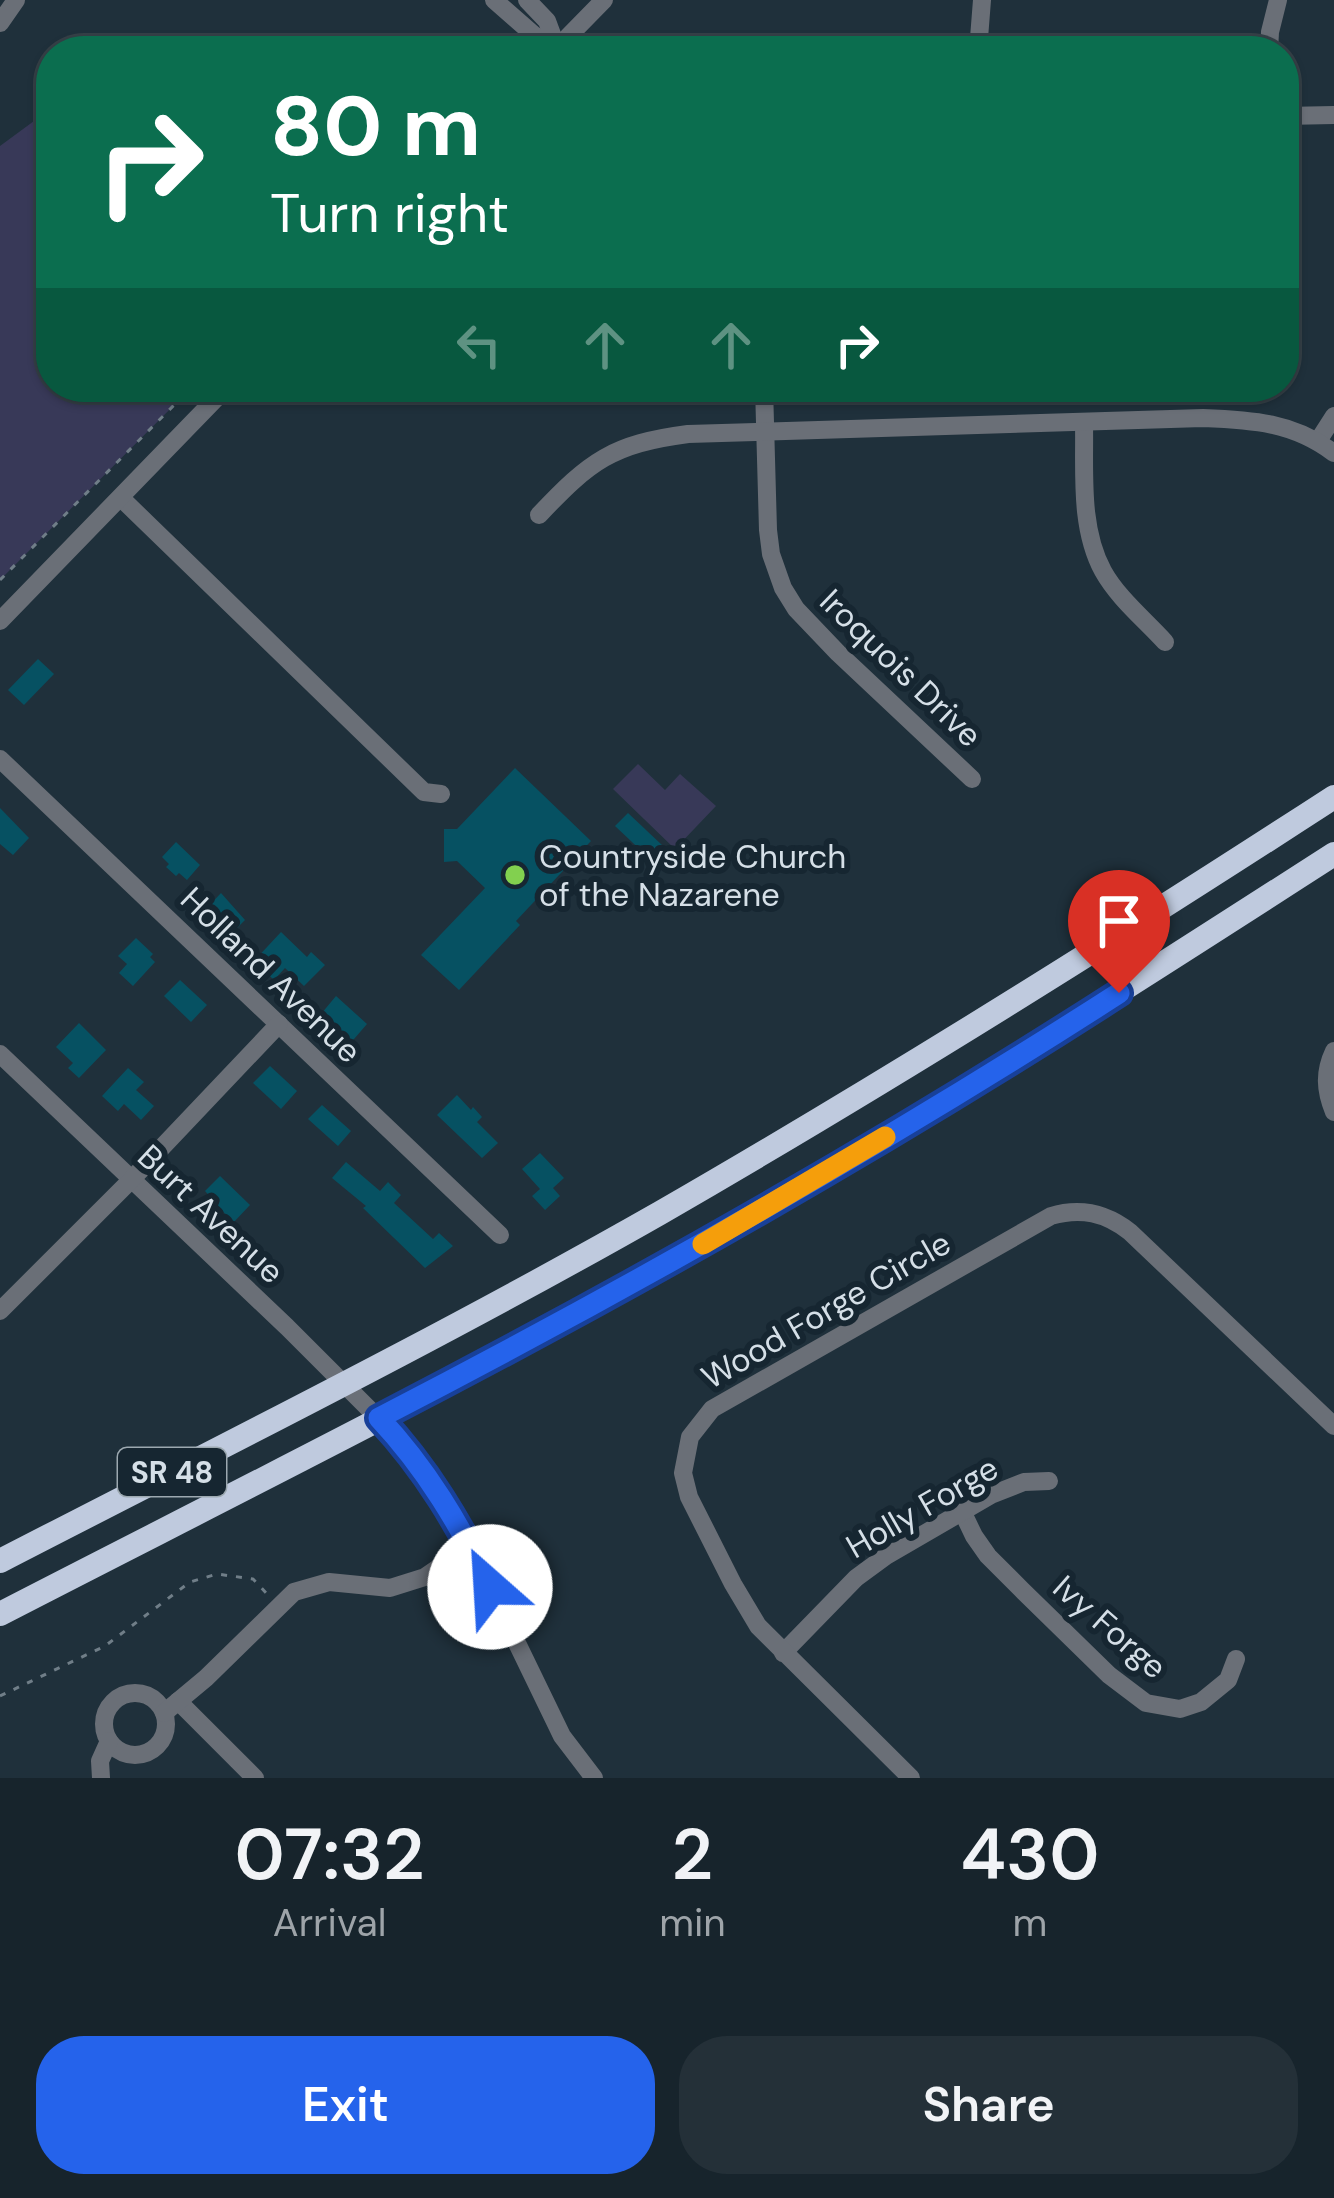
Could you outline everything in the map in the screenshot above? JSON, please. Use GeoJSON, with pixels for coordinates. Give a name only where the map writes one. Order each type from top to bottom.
{"type":"FeatureCollection","features":[{"type":"Feature","properties":{"kind":"highway","name":"SR 48"},"geometry":{"type":"LineString","coordinates":[[0,1561],[581,1256],[836,1111],[1068,969],[1334,797]]}},
{"type":"Feature","properties":{"kind":"highway","name":"SR 48"},"geometry":{"type":"LineString","coordinates":[[0,1614],[668,1264],[1083,1016],[1334,854]]}},
{"type":"Feature","properties":{"kind":"street"},"geometry":{"type":"LineString","coordinates":[[0,22],[16,0]]}},
{"type":"Feature","properties":{"kind":"street"},"geometry":{"type":"LineString","coordinates":[[494,0],[536,36]]}},
{"type":"Feature","properties":{"kind":"street"},"geometry":{"type":"LineString","coordinates":[[526,0],[547,21],[552,36]]}},
{"type":"Feature","properties":{"kind":"street"},"geometry":{"type":"LineString","coordinates":[[570,36],[604,0]]}},
{"type":"Feature","properties":{"kind":"street"},"geometry":{"type":"LineString","coordinates":[[978,36],[982,0]]}},
{"type":"Feature","properties":{"kind":"street"},"geometry":{"type":"LineString","coordinates":[[1270,36],[1278,0]]}},
{"type":"Feature","properties":{"kind":"street"},"geometry":{"type":"LineString","coordinates":[[1299,116],[1334,116]]}},
{"type":"Feature","properties":{"kind":"street"},"geometry":{"type":"LineString","coordinates":[[0,621],[213,402]]}},
{"type":"Feature","properties":{"kind":"street","name":"Iroquois Drive"},"geometry":{"type":"LineString","coordinates":[[764,402],[768,530],[783,589],[838,653],[972,779]]}},
{"type":"Feature","properties":{"kind":"street"},"geometry":{"type":"LineString","coordinates":[[539,515],[596,463],[628,446],[688,434],[1203,418],[1288,427],[1326,447],[1334,416]]}},
{"type":"Feature","properties":{"kind":"street"},"geometry":{"type":"LineString","coordinates":[[1084,422],[1091,542],[1114,586],[1165,641]]}},
{"type":"Feature","properties":{"kind":"street"},"geometry":{"type":"LineString","coordinates":[[121,498],[424,791],[442,794]]}},
{"type":"Feature","properties":{"kind":"street","name":"Holland Avenue"},"geometry":{"type":"LineString","coordinates":[[0,759],[500,1235]]}},
{"type":"Feature","properties":{"kind":"street"},"geometry":{"type":"LineString","coordinates":[[0,1311],[279,1024]]}},
{"type":"Feature","properties":{"kind":"street"},"geometry":{"type":"LineString","coordinates":[[1334,1051],[1326,1076],[1334,1112]]}},
{"type":"Feature","properties":{"kind":"street","name":"Burt Avenue"},"geometry":{"type":"LineString","coordinates":[[0,1054],[344,1383],[416,1461],[470,1546],[562,1736],[594,1778]]}},
{"type":"Feature","properties":{"kind":"street","name":"Wood Forge Circle"},"geometry":{"type":"LineString","coordinates":[[911,1778],[751,1616],[689,1497],[683,1461],[695,1427],[722,1402],[1051,1216],[1087,1212],[1121,1224],[1334,1426]]}},
{"type":"Feature","properties":{"kind":"street","name":"Holly Forge"},"geometry":{"type":"LineString","coordinates":[[783,1653],[856,1578],[886,1556],[1012,1485],[1048,1481]]}},
{"type":"Feature","properties":{"kind":"street","name":"Ivy Forge"},"geometry":{"type":"LineString","coordinates":[[962,1511],[988,1556],[1136,1697],[1168,1709],[1191,1706],[1228,1680],[1236,1659]]}},
{"type":"Feature","properties":{"kind":"street"},"geometry":{"type":"LineString","coordinates":[[255,1778],[171,1707],[151,1697],[121,1696],[104,1720],[115,1748],[134,1755],[153,1749],[165,1733],[171,1707],[305,1587],[329,1582],[378,1589],[414,1582],[470,1546]]}},
{"type":"Feature","properties":{"kind":"street"},"geometry":{"type":"LineString","coordinates":[[101,1778],[100,1761],[109,1741]]}},
{"type":"Feature","properties":{"kind":"path"},"geometry":{"type":"LineString","coordinates":[[0,580],[177,402]]}},
{"type":"Feature","properties":{"kind":"path"},"geometry":{"type":"LineString","coordinates":[[0,1696],[105,1646],[190,1582],[209,1575],[253,1580],[279,1606]]}},
{"type":"Feature","properties":{"kind":"shaded area"},"geometry":{"type":"Polygon","coordinates":[[[36,121],[36,402],[177,402],[0,580],[0,146],[36,121]]]}},
{"type":"Feature","properties":{"kind":"shaded area"},"geometry":{"type":"Polygon","coordinates":[[[638,764],[665,790],[680,774],[716,806],[675,849],[613,789],[638,764]]]}},
{"type":"Feature","properties":{"kind":"building"},"geometry":{"type":"Polygon","coordinates":[[[38,659],[54,674],[24,705],[8,690],[38,659]]]}},
{"type":"Feature","properties":{"kind":"building","name":"Countryside Church of the Nazarene"},"geometry":{"type":"Polygon","coordinates":[[[515,768],[591,841],[459,990],[421,955],[485,888],[457,861],[444,862],[444,829],[457,829],[515,768]]]}},
{"type":"Feature","properties":{"kind":"building"},"geometry":{"type":"Polygon","coordinates":[[[0,808],[29,838],[13,855],[0,844],[0,808]]]}},
{"type":"Feature","properties":{"kind":"building"},"geometry":{"type":"Polygon","coordinates":[[[628,813],[663,846],[650,859],[615,826],[628,813]]]}},
{"type":"Feature","properties":{"kind":"building"},"geometry":{"type":"Polygon","coordinates":[[[176,842],[200,865],[187,880],[166,867],[169,864],[162,857],[176,842]]]}},
{"type":"Feature","properties":{"kind":"building"},"geometry":{"type":"Polygon","coordinates":[[[221,893],[245,920],[228,937],[206,909],[221,893]]]}},
{"type":"Feature","properties":{"kind":"building"},"geometry":{"type":"Polygon","coordinates":[[[281,932],[307,957],[311,952],[325,965],[304,986],[285,968],[274,980],[254,961],[281,932]]]}},
{"type":"Feature","properties":{"kind":"building"},"geometry":{"type":"Polygon","coordinates":[[[136,938],[155,962],[133,986],[119,973],[127,964],[118,956],[136,938]]]}},
{"type":"Feature","properties":{"kind":"building"},"geometry":{"type":"Polygon","coordinates":[[[180,980],[207,1005],[191,1022],[164,996],[180,980]]]}},
{"type":"Feature","properties":{"kind":"building"},"geometry":{"type":"Polygon","coordinates":[[[336,996],[367,1024],[348,1046],[338,1037],[342,1033],[321,1014],[336,996]]]}},
{"type":"Feature","properties":{"kind":"building"},"geometry":{"type":"Polygon","coordinates":[[[79,1023],[106,1050],[79,1078],[68,1068],[73,1063],[56,1047],[79,1023]]]}},
{"type":"Feature","properties":{"kind":"building"},"geometry":{"type":"Polygon","coordinates":[[[270,1066],[297,1091],[281,1109],[253,1083],[270,1066]]]}},
{"type":"Feature","properties":{"kind":"building"},"geometry":{"type":"Polygon","coordinates":[[[128,1068],[144,1082],[136,1090],[154,1106],[141,1120],[124,1104],[118,1111],[102,1096],[128,1068]]]}},
{"type":"Feature","properties":{"kind":"building"},"geometry":{"type":"Polygon","coordinates":[[[457,1095],[482,1117],[477,1122],[498,1143],[482,1158],[437,1115],[457,1095]]]}},
{"type":"Feature","properties":{"kind":"building"},"geometry":{"type":"Polygon","coordinates":[[[322,1105],[351,1131],[338,1146],[308,1119],[322,1105]]]}},
{"type":"Feature","properties":{"kind":"building"},"geometry":{"type":"Polygon","coordinates":[[[540,1153],[564,1178],[553,1188],[560,1196],[545,1210],[532,1196],[540,1189],[522,1169],[540,1153]]]}},
{"type":"Feature","properties":{"kind":"building"},"geometry":{"type":"Polygon","coordinates":[[[346,1162],[380,1191],[388,1182],[401,1195],[394,1203],[433,1239],[439,1233],[453,1246],[425,1268],[332,1178],[346,1162]]]}},
{"type":"Feature","properties":{"kind":"building"},"geometry":{"type":"Polygon","coordinates":[[[220,1176],[250,1205],[233,1223],[205,1191],[220,1176]]]}},
{"type":"Feature","properties":{"kind":"slow traffic"},"geometry":{"type":"LineString","coordinates":[[703,1244],[885,1137]]}},
{"type":"Feature","properties":{"kind":"place","name":"Countryside Church of the Nazarene"},"geometry":{"type":"Point","coordinates":[515,875]}},
{"type":"Feature","properties":{"kind":"route"},"geometry":{"type":"LineString","coordinates":[[490,1587],[442,1498],[379,1418],[794,1192],[1119,993]]}}]}
